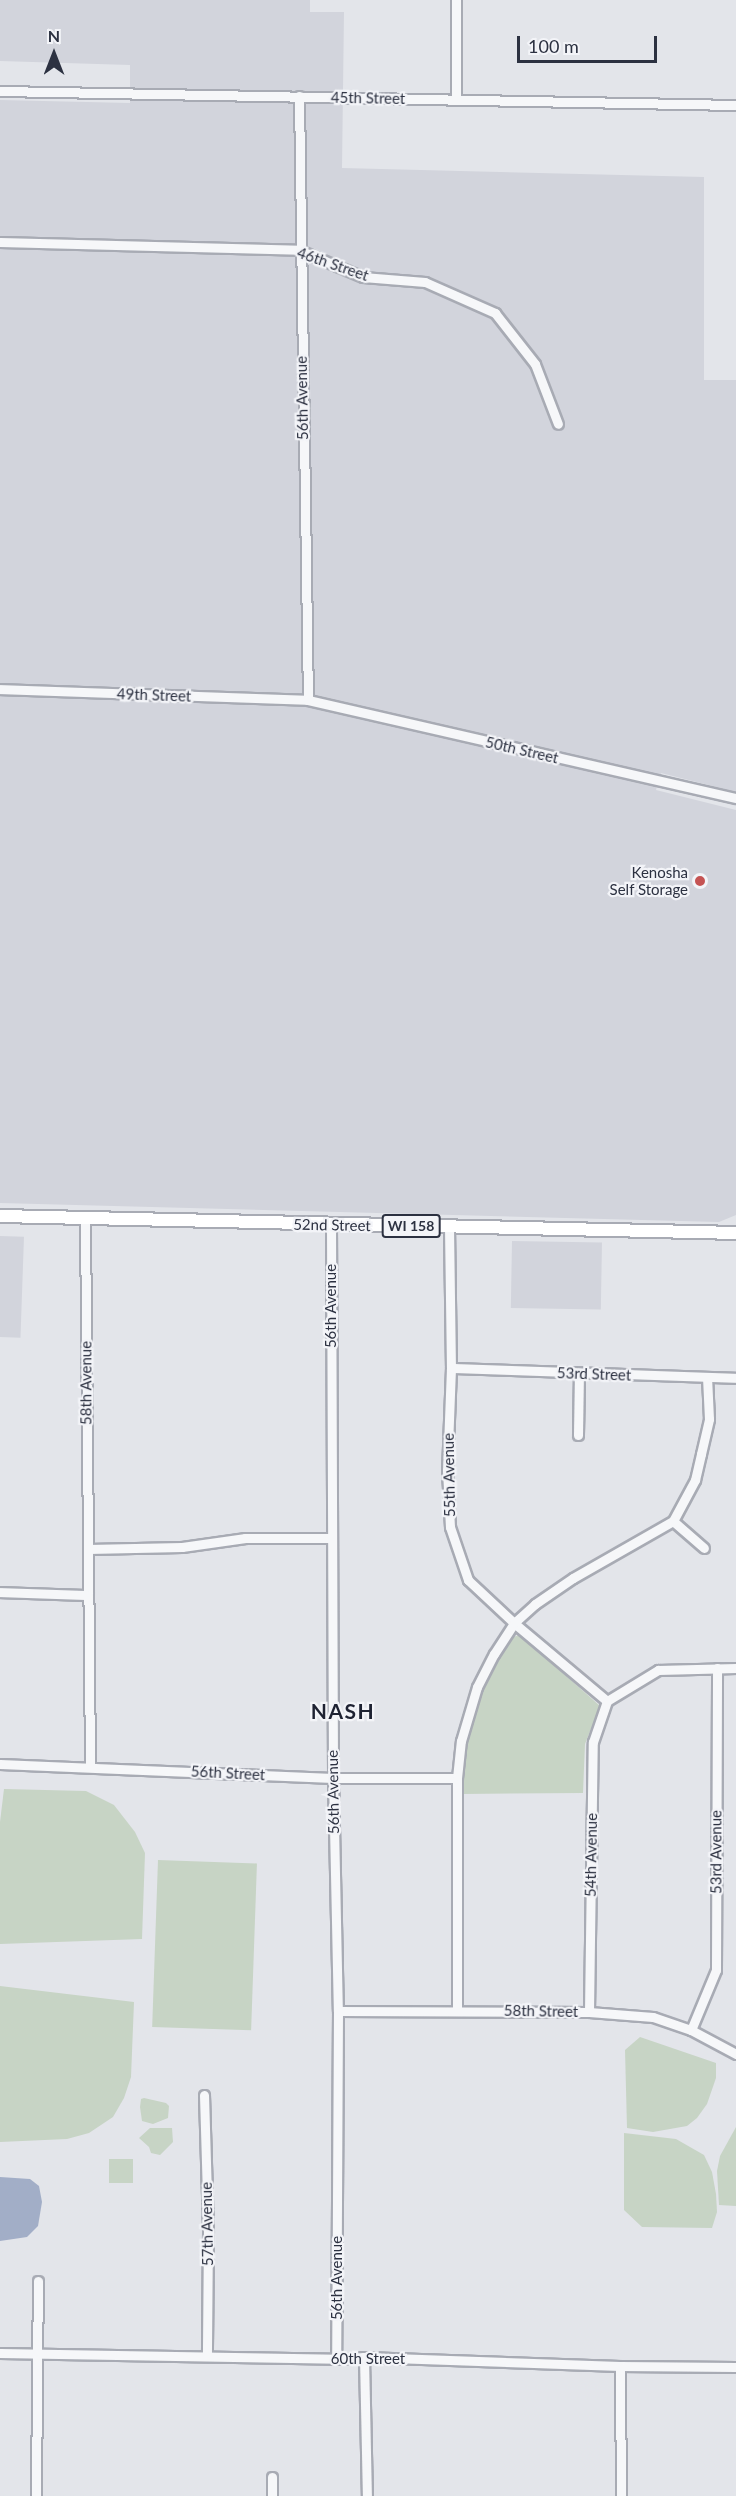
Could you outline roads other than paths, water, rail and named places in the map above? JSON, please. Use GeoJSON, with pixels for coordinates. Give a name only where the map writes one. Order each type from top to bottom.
{"type":"FeatureCollection","features":[{"type":"Feature","properties":{"kind":"main road","name":"52nd Street"},"geometry":{"type":"LineString","coordinates":[[0,1216],[736,1233]]}},
{"type":"Feature","properties":{"kind":"street"},"geometry":{"type":"LineString","coordinates":[[456,0],[456,99]]}},
{"type":"Feature","properties":{"kind":"street","name":"45th Street"},"geometry":{"type":"LineString","coordinates":[[0,91],[736,105]]}},
{"type":"Feature","properties":{"kind":"street","name":"56th Avenue"},"geometry":{"type":"LineString","coordinates":[[299,96],[299,250],[308,700]]}},
{"type":"Feature","properties":{"kind":"street","name":"46th Street"},"geometry":{"type":"LineString","coordinates":[[0,242],[299,250],[363,277],[425,282],[495,314],[535,364],[558,424]]}},
{"type":"Feature","properties":{"kind":"street","name":"49th Street"},"geometry":{"type":"LineString","coordinates":[[0,689],[308,700]]}},
{"type":"Feature","properties":{"kind":"street","name":"50th Street"},"geometry":{"type":"LineString","coordinates":[[308,700],[736,798]]}},
{"type":"Feature","properties":{"kind":"street","name":"58th Avenue"},"geometry":{"type":"LineString","coordinates":[[85,1218],[90,1766]]}},
{"type":"Feature","properties":{"kind":"street","name":"56th Avenue"},"geometry":{"type":"LineString","coordinates":[[331,1225],[333,1778],[338,2010],[336,2359]]}},
{"type":"Feature","properties":{"kind":"street","name":"55th Avenue"},"geometry":{"type":"LineString","coordinates":[[449,1227],[451,1368],[447,1470],[450,1527],[468,1580],[514,1623],[608,1701]]}},
{"type":"Feature","properties":{"kind":"street","name":"53rd Street"},"geometry":{"type":"LineString","coordinates":[[451,1368],[736,1378]]}},
{"type":"Feature","properties":{"kind":"street"},"geometry":{"type":"LineString","coordinates":[[578,1435],[579,1373]]}},
{"type":"Feature","properties":{"kind":"street"},"geometry":{"type":"LineString","coordinates":[[458,2010],[457,1778],[461,1741],[477,1687],[514,1623],[535,1604],[573,1578],[673,1521],[695,1480],[709,1419],[707,1377]]}},
{"type":"Feature","properties":{"kind":"street"},"geometry":{"type":"LineString","coordinates":[[673,1521],[704,1548]]}},
{"type":"Feature","properties":{"kind":"street"},"geometry":{"type":"LineString","coordinates":[[88,1549],[182,1547],[245,1538],[332,1538]]}},
{"type":"Feature","properties":{"kind":"street"},"geometry":{"type":"LineString","coordinates":[[0,1592],[87,1596]]}},
{"type":"Feature","properties":{"kind":"street","name":"53rd Avenue"},"geometry":{"type":"LineString","coordinates":[[691,2030],[716,1970],[717,1668]]}},
{"type":"Feature","properties":{"kind":"street"},"geometry":{"type":"LineString","coordinates":[[608,1701],[658,1670],[736,1668]]}},
{"type":"Feature","properties":{"kind":"street","name":"54th Avenue"},"geometry":{"type":"LineString","coordinates":[[589,2012],[593,1742],[608,1701]]}},
{"type":"Feature","properties":{"kind":"street","name":"56th Street"},"geometry":{"type":"LineString","coordinates":[[0,1764],[333,1778],[457,1778]]}},
{"type":"Feature","properties":{"kind":"street","name":"58th Street"},"geometry":{"type":"LineString","coordinates":[[338,2010],[589,2012],[653,2017],[691,2030],[736,2054]]}},
{"type":"Feature","properties":{"kind":"street","name":"57th Avenue"},"geometry":{"type":"LineString","coordinates":[[204,2095],[208,2233],[207,2354]]}},
{"type":"Feature","properties":{"kind":"street"},"geometry":{"type":"LineString","coordinates":[[36,2496],[38,2281]]}},
{"type":"Feature","properties":{"kind":"street","name":"60th Street"},"geometry":{"type":"LineString","coordinates":[[0,2353],[207,2354],[620,2366],[736,2367]]}},
{"type":"Feature","properties":{"kind":"street"},"geometry":{"type":"LineString","coordinates":[[364,2357],[368,2496]]}},
{"type":"Feature","properties":{"kind":"street"},"geometry":{"type":"LineString","coordinates":[[620,2366],[621,2496]]}},
{"type":"Feature","properties":{"kind":"street"},"geometry":{"type":"LineString","coordinates":[[272,2476],[272,2496]]}},
{"type":"Feature","properties":{"kind":"water"},"geometry":{"type":"Polygon","coordinates":[[[0,2177],[30,2179],[39,2186],[42,2202],[38,2226],[27,2237],[0,2241],[0,2177]]]}},
{"type":"Feature","properties":{"kind":"place","name":"Kenosha Self Storage"},"geometry":{"type":"Point","coordinates":[700,881]}},
{"type":"Feature","properties":{"kind":"district","name":"NASH"},"geometry":{"type":"Point","coordinates":[343,1711]}}]}
